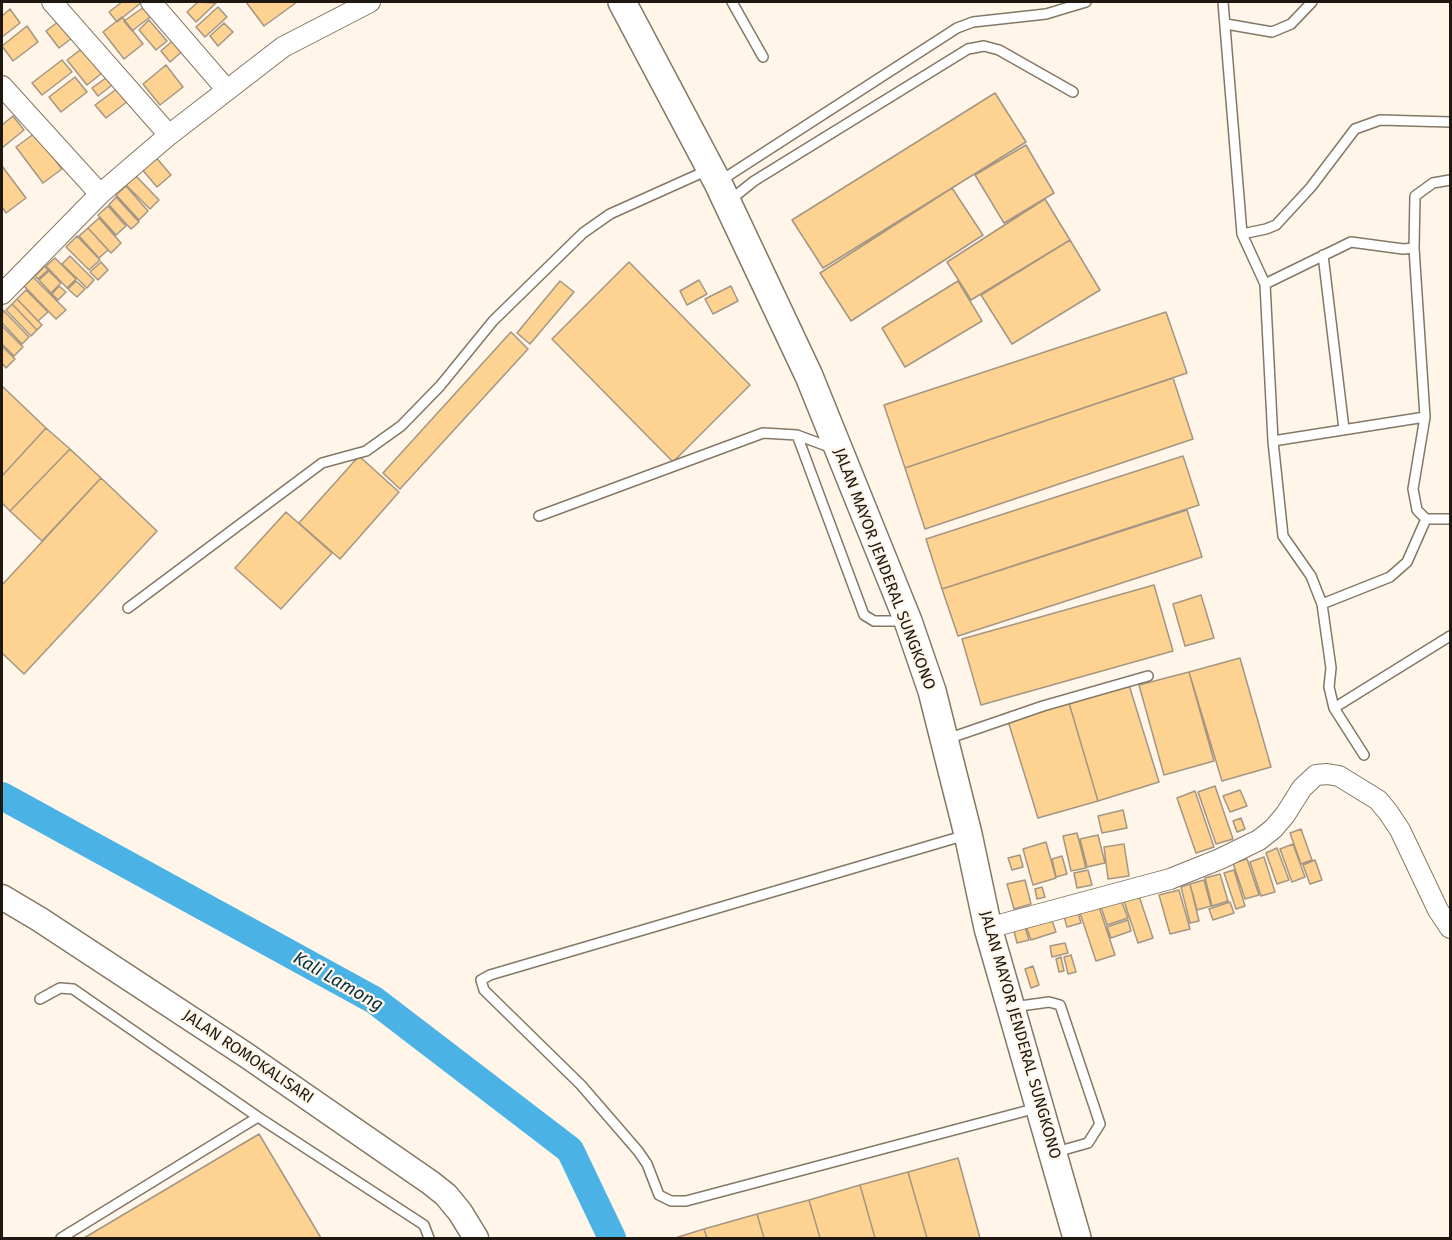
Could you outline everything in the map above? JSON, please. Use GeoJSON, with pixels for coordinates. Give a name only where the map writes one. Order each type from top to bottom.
{"type":"FeatureCollection","features":[{"type":"Feature","properties":{"kind":"main road","name":"JALAN MAYOR JENDERAL SUNGKONO"},"geometry":{"type":"LineString","coordinates":[[622,2],[719,184],[809,376],[908,621],[932,691],[968,834],[988,928],[1077,1239]]}},
{"type":"Feature","properties":{"kind":"street"},"geometry":{"type":"LineString","coordinates":[[52,2],[169,135]]}},
{"type":"Feature","properties":{"kind":"street"},"geometry":{"type":"LineString","coordinates":[[151,2],[227,90]]}},
{"type":"Feature","properties":{"kind":"street"},"geometry":{"type":"LineString","coordinates":[[2,294],[100,194],[169,135],[283,47],[370,2]]}},
{"type":"Feature","properties":{"kind":"street"},"geometry":{"type":"LineString","coordinates":[[5,97],[100,194]]}},
{"type":"Feature","properties":{"kind":"street"},"geometry":{"type":"LineString","coordinates":[[988,928],[1170,879],[1220,860],[1266,834],[1285,815],[1302,788],[1316,775],[1327,774],[1340,776],[1378,800],[1389,812],[1438,910],[1450,928]]}},
{"type":"Feature","properties":{"kind":"street","name":"JALAN ROMOKALISARI"},"geometry":{"type":"LineString","coordinates":[[2,897],[246,1055],[431,1183],[446,1195],[460,1212],[476,1239]]}},
{"type":"Feature","properties":{"kind":"lane"},"geometry":{"type":"LineString","coordinates":[[732,2],[763,57]]}},
{"type":"Feature","properties":{"kind":"lane"},"geometry":{"type":"LineString","coordinates":[[719,184],[957,28],[973,22],[1047,14],[1086,2]]}},
{"type":"Feature","properties":{"kind":"lane"},"geometry":{"type":"LineString","coordinates":[[1223,2],[1242,234],[1265,284],[1273,441],[1282,536],[1311,576],[1322,604],[1331,668],[1329,687],[1334,708],[1364,755]]}},
{"type":"Feature","properties":{"kind":"lane"},"geometry":{"type":"LineString","coordinates":[[1226,24],[1272,32],[1292,24],[1312,2]]}},
{"type":"Feature","properties":{"kind":"lane"},"geometry":{"type":"LineString","coordinates":[[128,608],[322,463],[366,451],[401,426],[440,386],[493,321],[582,233],[610,214],[719,184],[754,181],[968,49],[984,46],[999,50],[1073,92]]}},
{"type":"Feature","properties":{"kind":"lane"},"geometry":{"type":"LineString","coordinates":[[1242,234],[1266,230],[1276,225],[1311,187],[1355,129],[1380,120],[1450,122]]}},
{"type":"Feature","properties":{"kind":"lane"},"geometry":{"type":"LineString","coordinates":[[1450,180],[1433,183],[1415,196],[1414,248],[1425,417],[1413,489],[1417,510],[1426,519],[1450,519]]}},
{"type":"Feature","properties":{"kind":"lane"},"geometry":{"type":"LineString","coordinates":[[1265,284],[1351,242],[1403,249],[1414,248]]}},
{"type":"Feature","properties":{"kind":"lane"},"geometry":{"type":"LineString","coordinates":[[1323,255],[1344,429]]}},
{"type":"Feature","properties":{"kind":"lane"},"geometry":{"type":"LineString","coordinates":[[1273,441],[1425,417]]}},
{"type":"Feature","properties":{"kind":"lane"},"geometry":{"type":"LineString","coordinates":[[539,516],[763,433],[797,435],[840,451]]}},
{"type":"Feature","properties":{"kind":"lane"},"geometry":{"type":"LineString","coordinates":[[797,435],[864,615],[874,621],[908,621]]}},
{"type":"Feature","properties":{"kind":"lane"},"geometry":{"type":"LineString","coordinates":[[1322,604],[1390,577],[1407,562],[1426,519]]}},
{"type":"Feature","properties":{"kind":"lane"},"geometry":{"type":"LineString","coordinates":[[1334,708],[1450,636]]}},
{"type":"Feature","properties":{"kind":"lane"},"geometry":{"type":"LineString","coordinates":[[944,740],[1043,706],[1148,676]]}},
{"type":"Feature","properties":{"kind":"lane"},"geometry":{"type":"LineString","coordinates":[[968,834],[501,972],[481,980],[484,990],[581,1085],[638,1151],[647,1164],[659,1195],[671,1201],[686,1201],[1040,1107]]}},
{"type":"Feature","properties":{"kind":"lane"},"geometry":{"type":"LineString","coordinates":[[40,999],[60,988],[73,989],[258,1118],[424,1225],[429,1239]]}},
{"type":"Feature","properties":{"kind":"lane"},"geometry":{"type":"LineString","coordinates":[[1011,1007],[1049,1002],[1060,1005],[1100,1124],[1088,1143],[1054,1153]]}},
{"type":"Feature","properties":{"kind":"lane"},"geometry":{"type":"LineString","coordinates":[[61,1239],[258,1118]]}},
{"type":"Feature","properties":{"kind":"building"},"geometry":{"type":"Polygon","coordinates":[[[122,2],[142,2],[117,22],[109,12],[122,2]]]}},
{"type":"Feature","properties":{"kind":"building"},"geometry":{"type":"Polygon","coordinates":[[[198,2],[216,3],[196,22],[187,12],[198,2]]]}},
{"type":"Feature","properties":{"kind":"building"},"geometry":{"type":"Polygon","coordinates":[[[246,2],[297,2],[264,26],[246,2]]]}},
{"type":"Feature","properties":{"kind":"building"},"geometry":{"type":"Polygon","coordinates":[[[147,5],[154,14],[132,31],[124,21],[147,5]]]}},
{"type":"Feature","properties":{"kind":"building"},"geometry":{"type":"Polygon","coordinates":[[[218,7],[227,17],[205,37],[196,27],[218,7]]]}},
{"type":"Feature","properties":{"kind":"building"},"geometry":{"type":"Polygon","coordinates":[[[10,9],[20,23],[2,37],[2,16],[10,9]]]}},
{"type":"Feature","properties":{"kind":"building"},"geometry":{"type":"Polygon","coordinates":[[[122,17],[143,44],[124,59],[103,32],[122,17]]]}},
{"type":"Feature","properties":{"kind":"building"},"geometry":{"type":"Polygon","coordinates":[[[63,18],[76,35],[59,48],[46,31],[63,18]]]}},
{"type":"Feature","properties":{"kind":"building"},"geometry":{"type":"Polygon","coordinates":[[[149,20],[167,41],[156,50],[139,30],[149,20]]]}},
{"type":"Feature","properties":{"kind":"building"},"geometry":{"type":"Polygon","coordinates":[[[224,23],[233,32],[218,46],[210,36],[224,23]]]}},
{"type":"Feature","properties":{"kind":"building"},"geometry":{"type":"Polygon","coordinates":[[[27,26],[38,42],[13,61],[2,46],[27,26]]]}},
{"type":"Feature","properties":{"kind":"building"},"geometry":{"type":"Polygon","coordinates":[[[177,37],[186,48],[170,62],[161,51],[177,37]]]}},
{"type":"Feature","properties":{"kind":"building"},"geometry":{"type":"Polygon","coordinates":[[[88,44],[107,69],[87,85],[67,60],[88,44]]]}},
{"type":"Feature","properties":{"kind":"building"},"geometry":{"type":"Polygon","coordinates":[[[62,60],[72,72],[42,95],[32,83],[62,60]]]}},
{"type":"Feature","properties":{"kind":"building"},"geometry":{"type":"Polygon","coordinates":[[[166,65],[183,87],[160,105],[143,84],[166,65]]]}},
{"type":"Feature","properties":{"kind":"building"},"geometry":{"type":"Polygon","coordinates":[[[110,75],[116,82],[98,96],[92,88],[110,75]]]}},
{"type":"Feature","properties":{"kind":"building"},"geometry":{"type":"Polygon","coordinates":[[[75,77],[87,92],[61,112],[49,97],[75,77]]]}},
{"type":"Feature","properties":{"kind":"building"},"geometry":{"type":"Polygon","coordinates":[[[118,88],[128,101],[106,118],[95,105],[118,88]]]}},
{"type":"Feature","properties":{"kind":"building"},"geometry":{"type":"Polygon","coordinates":[[[995,93],[1026,142],[823,268],[792,220],[995,93]]]}},
{"type":"Feature","properties":{"kind":"building"},"geometry":{"type":"Polygon","coordinates":[[[13,116],[24,130],[2,148],[2,125],[13,116]]]}},
{"type":"Feature","properties":{"kind":"building"},"geometry":{"type":"Polygon","coordinates":[[[35,133],[62,169],[43,183],[16,147],[35,133]]]}},
{"type":"Feature","properties":{"kind":"building"},"geometry":{"type":"Polygon","coordinates":[[[1026,145],[1054,193],[1004,223],[975,175],[1026,145]]]}},
{"type":"Feature","properties":{"kind":"building"},"geometry":{"type":"Polygon","coordinates":[[[154,155],[171,175],[157,187],[140,167],[154,155]]]}},
{"type":"Feature","properties":{"kind":"building"},"geometry":{"type":"Polygon","coordinates":[[[2,166],[26,198],[6,213],[2,207],[2,166]]]}},
{"type":"Feature","properties":{"kind":"building"},"geometry":{"type":"Polygon","coordinates":[[[136,176],[159,200],[150,209],[126,185],[136,176]]]}},
{"type":"Feature","properties":{"kind":"building"},"geometry":{"type":"Polygon","coordinates":[[[126,186],[148,211],[139,220],[116,195],[126,186]]]}},
{"type":"Feature","properties":{"kind":"building"},"geometry":{"type":"Polygon","coordinates":[[[952,188],[983,235],[851,321],[820,273],[952,188]]]}},
{"type":"Feature","properties":{"kind":"building"},"geometry":{"type":"Polygon","coordinates":[[[116,197],[139,222],[131,229],[109,205],[116,197]]]}},
{"type":"Feature","properties":{"kind":"building"},"geometry":{"type":"Polygon","coordinates":[[[1045,199],[1070,240],[971,300],[947,262],[1045,199]]]}},
{"type":"Feature","properties":{"kind":"building"},"geometry":{"type":"Polygon","coordinates":[[[108,206],[126,226],[116,235],[98,215],[108,206]]]}},
{"type":"Feature","properties":{"kind":"building"},"geometry":{"type":"Polygon","coordinates":[[[99,218],[121,243],[111,253],[88,228],[99,218]]]}},
{"type":"Feature","properties":{"kind":"building"},"geometry":{"type":"Polygon","coordinates":[[[88,228],[108,250],[99,258],[79,236],[88,228]]]}},
{"type":"Feature","properties":{"kind":"building"},"geometry":{"type":"Polygon","coordinates":[[[77,236],[100,260],[89,270],[66,247],[77,236]]]}},
{"type":"Feature","properties":{"kind":"building"},"geometry":{"type":"Polygon","coordinates":[[[1070,240],[1100,290],[1012,344],[981,295],[1070,240]]]}},
{"type":"Feature","properties":{"kind":"building"},"geometry":{"type":"Polygon","coordinates":[[[70,256],[94,280],[87,288],[62,264],[70,256]]]}},
{"type":"Feature","properties":{"kind":"building"},"geometry":{"type":"Polygon","coordinates":[[[55,258],[76,279],[67,288],[46,266],[55,258]]]}},
{"type":"Feature","properties":{"kind":"building"},"geometry":{"type":"Polygon","coordinates":[[[101,262],[108,270],[98,280],[90,272],[101,262]]]}},
{"type":"Feature","properties":{"kind":"building"},"geometry":{"type":"Polygon","coordinates":[[[629,262],[750,385],[673,462],[552,339],[629,262]]]}},
{"type":"Feature","properties":{"kind":"building"},"geometry":{"type":"Polygon","coordinates":[[[45,266],[48,270],[38,279],[35,276],[45,266]]]}},
{"type":"Feature","properties":{"kind":"building"},"geometry":{"type":"Polygon","coordinates":[[[49,271],[61,283],[51,293],[39,280],[49,271]]]}},
{"type":"Feature","properties":{"kind":"building"},"geometry":{"type":"Polygon","coordinates":[[[33,277],[66,310],[56,319],[24,286],[33,277]]]}},
{"type":"Feature","properties":{"kind":"building"},"geometry":{"type":"Polygon","coordinates":[[[699,280],[707,294],[687,305],[680,291],[699,280]]]}},
{"type":"Feature","properties":{"kind":"building"},"geometry":{"type":"Polygon","coordinates":[[[76,281],[85,289],[77,297],[68,289],[76,281]]]}},
{"type":"Feature","properties":{"kind":"building"},"geometry":{"type":"Polygon","coordinates":[[[560,281],[574,292],[530,344],[517,333],[560,281]]]}},
{"type":"Feature","properties":{"kind":"building"},"geometry":{"type":"Polygon","coordinates":[[[958,281],[982,321],[905,367],[882,328],[958,281]]]}},
{"type":"Feature","properties":{"kind":"building"},"geometry":{"type":"Polygon","coordinates":[[[59,286],[66,292],[58,300],[52,294],[59,286]]]}},
{"type":"Feature","properties":{"kind":"building"},"geometry":{"type":"Polygon","coordinates":[[[731,286],[738,301],[713,314],[705,299],[731,286]]]}},
{"type":"Feature","properties":{"kind":"building"},"geometry":{"type":"Polygon","coordinates":[[[26,290],[48,312],[38,321],[17,299],[26,290]]]}},
{"type":"Feature","properties":{"kind":"building"},"geometry":{"type":"Polygon","coordinates":[[[17,299],[42,325],[37,330],[12,304],[17,299]]]}},
{"type":"Feature","properties":{"kind":"building"},"geometry":{"type":"Polygon","coordinates":[[[12,304],[37,330],[31,336],[6,310],[12,304]]]}},
{"type":"Feature","properties":{"kind":"building"},"geometry":{"type":"Polygon","coordinates":[[[3,310],[29,337],[22,344],[2,323],[3,310]]]}},
{"type":"Feature","properties":{"kind":"building"},"geometry":{"type":"Polygon","coordinates":[[[1166,312],[1187,373],[905,468],[884,405],[1166,312]]]}},
{"type":"Feature","properties":{"kind":"building"},"geometry":{"type":"Polygon","coordinates":[[[2,326],[23,347],[14,356],[2,344],[2,326]]]}},
{"type":"Feature","properties":{"kind":"building"},"geometry":{"type":"Polygon","coordinates":[[[511,332],[528,349],[400,489],[383,473],[511,332]]]}},
{"type":"Feature","properties":{"kind":"building"},"geometry":{"type":"Polygon","coordinates":[[[2,346],[15,359],[6,368],[2,363],[2,346]]]}},
{"type":"Feature","properties":{"kind":"building"},"geometry":{"type":"Polygon","coordinates":[[[1173,378],[1193,439],[925,529],[905,468],[1173,378]]]}},
{"type":"Feature","properties":{"kind":"building"},"geometry":{"type":"Polygon","coordinates":[[[2,388],[46,428],[2,476],[2,388]]]}},
{"type":"Feature","properties":{"kind":"building"},"geometry":{"type":"Polygon","coordinates":[[[46,428],[70,449],[10,511],[2,503],[2,476],[46,428]]]}},
{"type":"Feature","properties":{"kind":"building"},"geometry":{"type":"Polygon","coordinates":[[[70,449],[101,478],[42,541],[10,511],[70,449]]]}},
{"type":"Feature","properties":{"kind":"building"},"geometry":{"type":"Polygon","coordinates":[[[359,456],[399,492],[340,559],[299,523],[359,456]]]}},
{"type":"Feature","properties":{"kind":"building"},"geometry":{"type":"Polygon","coordinates":[[[1183,456],[1199,505],[942,589],[926,539],[1183,456]]]}},
{"type":"Feature","properties":{"kind":"building"},"geometry":{"type":"Polygon","coordinates":[[[101,478],[157,531],[24,674],[2,653],[2,585],[101,478]]]}},
{"type":"Feature","properties":{"kind":"building"},"geometry":{"type":"Polygon","coordinates":[[[1187,510],[1202,557],[958,636],[942,589],[1187,510]]]}},
{"type":"Feature","properties":{"kind":"building"},"geometry":{"type":"Polygon","coordinates":[[[286,512],[332,553],[281,609],[235,568],[286,512]]]}},
{"type":"Feature","properties":{"kind":"building"},"geometry":{"type":"Polygon","coordinates":[[[1154,585],[1173,651],[981,705],[962,639],[1154,585]]]}},
{"type":"Feature","properties":{"kind":"building"},"geometry":{"type":"Polygon","coordinates":[[[1201,595],[1214,638],[1185,646],[1173,604],[1201,595]]]}},
{"type":"Feature","properties":{"kind":"building"},"geometry":{"type":"Polygon","coordinates":[[[1240,658],[1271,767],[1222,781],[1189,672],[1240,658]]]}},
{"type":"Feature","properties":{"kind":"building"},"geometry":{"type":"Polygon","coordinates":[[[1189,672],[1214,761],[1164,775],[1139,685],[1189,672]]]}},
{"type":"Feature","properties":{"kind":"building"},"geometry":{"type":"Polygon","coordinates":[[[1129,685],[1159,782],[1098,801],[1069,703],[1129,685]]]}},
{"type":"Feature","properties":{"kind":"building"},"geometry":{"type":"Polygon","coordinates":[[[1069,703],[1098,801],[1038,818],[1008,721],[1069,703]]]}},
{"type":"Feature","properties":{"kind":"building"},"geometry":{"type":"Polygon","coordinates":[[[1215,786],[1233,839],[1216,844],[1198,792],[1215,786]]]}},
{"type":"Feature","properties":{"kind":"building"},"geometry":{"type":"Polygon","coordinates":[[[1240,790],[1247,806],[1230,812],[1223,796],[1240,790]]]}},
{"type":"Feature","properties":{"kind":"building"},"geometry":{"type":"Polygon","coordinates":[[[1195,791],[1214,847],[1196,853],[1177,798],[1195,791]]]}},
{"type":"Feature","properties":{"kind":"building"},"geometry":{"type":"Polygon","coordinates":[[[1123,810],[1127,828],[1102,833],[1098,816],[1123,810]]]}},
{"type":"Feature","properties":{"kind":"building"},"geometry":{"type":"Polygon","coordinates":[[[1241,818],[1245,829],[1237,832],[1233,821],[1241,818]]]}},
{"type":"Feature","properties":{"kind":"building"},"geometry":{"type":"Polygon","coordinates":[[[1301,829],[1312,860],[1301,864],[1290,833],[1301,829]]]}},
{"type":"Feature","properties":{"kind":"building"},"geometry":{"type":"Polygon","coordinates":[[[1077,833],[1086,868],[1071,871],[1063,836],[1077,833]]]}},
{"type":"Feature","properties":{"kind":"building"},"geometry":{"type":"Polygon","coordinates":[[[1098,835],[1105,863],[1087,867],[1080,839],[1098,835]]]}},
{"type":"Feature","properties":{"kind":"building"},"geometry":{"type":"Polygon","coordinates":[[[1046,842],[1056,878],[1033,885],[1023,849],[1046,842]]]}},
{"type":"Feature","properties":{"kind":"building"},"geometry":{"type":"Polygon","coordinates":[[[1124,844],[1129,876],[1108,879],[1104,847],[1124,844]]]}},
{"type":"Feature","properties":{"kind":"building"},"geometry":{"type":"Polygon","coordinates":[[[1293,844],[1305,877],[1292,882],[1280,849],[1293,844]]]}},
{"type":"Feature","properties":{"kind":"building"},"geometry":{"type":"Polygon","coordinates":[[[1277,848],[1289,880],[1277,884],[1266,853],[1277,848]]]}},
{"type":"Feature","properties":{"kind":"building"},"geometry":{"type":"Polygon","coordinates":[[[1020,855],[1023,867],[1012,870],[1008,858],[1020,855]]]}},
{"type":"Feature","properties":{"kind":"building"},"geometry":{"type":"Polygon","coordinates":[[[1062,856],[1067,874],[1056,877],[1052,859],[1062,856]]]}},
{"type":"Feature","properties":{"kind":"building"},"geometry":{"type":"Polygon","coordinates":[[[1264,857],[1275,892],[1261,896],[1250,862],[1264,857]]]}},
{"type":"Feature","properties":{"kind":"building"},"geometry":{"type":"Polygon","coordinates":[[[1247,859],[1259,895],[1245,899],[1233,863],[1247,859]]]}},
{"type":"Feature","properties":{"kind":"building"},"geometry":{"type":"Polygon","coordinates":[[[1315,860],[1322,880],[1310,884],[1303,865],[1315,860]]]}},
{"type":"Feature","properties":{"kind":"building"},"geometry":{"type":"Polygon","coordinates":[[[1088,870],[1092,885],[1077,888],[1074,873],[1088,870]]]}},
{"type":"Feature","properties":{"kind":"building"},"geometry":{"type":"Polygon","coordinates":[[[1234,870],[1245,906],[1236,909],[1224,873],[1234,870]]]}},
{"type":"Feature","properties":{"kind":"building"},"geometry":{"type":"Polygon","coordinates":[[[1220,874],[1228,901],[1212,906],[1205,878],[1220,874]]]}},
{"type":"Feature","properties":{"kind":"building"},"geometry":{"type":"Polygon","coordinates":[[[1025,880],[1031,904],[1014,909],[1007,884],[1025,880]]]}},
{"type":"Feature","properties":{"kind":"building"},"geometry":{"type":"Polygon","coordinates":[[[1204,880],[1211,906],[1197,910],[1190,884],[1204,880]]]}},
{"type":"Feature","properties":{"kind":"building"},"geometry":{"type":"Polygon","coordinates":[[[1190,884],[1199,921],[1190,923],[1181,887],[1190,884]]]}},
{"type":"Feature","properties":{"kind":"building"},"geometry":{"type":"Polygon","coordinates":[[[1042,887],[1045,897],[1037,899],[1035,889],[1042,887]]]}},
{"type":"Feature","properties":{"kind":"building"},"geometry":{"type":"Polygon","coordinates":[[[1179,890],[1190,929],[1170,934],[1159,895],[1179,890]]]}},
{"type":"Feature","properties":{"kind":"building"},"geometry":{"type":"Polygon","coordinates":[[[1139,896],[1153,938],[1138,943],[1124,901],[1139,896]]]}},
{"type":"Feature","properties":{"kind":"building"},"geometry":{"type":"Polygon","coordinates":[[[1121,900],[1128,918],[1107,925],[1101,907],[1121,900]]]}},
{"type":"Feature","properties":{"kind":"building"},"geometry":{"type":"Polygon","coordinates":[[[1097,901],[1115,955],[1096,961],[1078,907],[1097,901]]]}},
{"type":"Feature","properties":{"kind":"building"},"geometry":{"type":"Polygon","coordinates":[[[1230,902],[1234,913],[1213,920],[1209,909],[1230,902]]]}},
{"type":"Feature","properties":{"kind":"building"},"geometry":{"type":"Polygon","coordinates":[[[1077,909],[1081,923],[1067,927],[1063,913],[1077,909]]]}},
{"type":"Feature","properties":{"kind":"building"},"geometry":{"type":"Polygon","coordinates":[[[1050,915],[1056,932],[1031,940],[1025,923],[1050,915]]]}},
{"type":"Feature","properties":{"kind":"building"},"geometry":{"type":"Polygon","coordinates":[[[1128,920],[1131,931],[1111,938],[1107,927],[1128,920]]]}},
{"type":"Feature","properties":{"kind":"building"},"geometry":{"type":"Polygon","coordinates":[[[1024,924],[1029,940],[1017,943],[1013,927],[1024,924]]]}},
{"type":"Feature","properties":{"kind":"building"},"geometry":{"type":"Polygon","coordinates":[[[1065,943],[1068,953],[1052,957],[1050,946],[1065,943]]]}},
{"type":"Feature","properties":{"kind":"building"},"geometry":{"type":"Polygon","coordinates":[[[1071,955],[1076,972],[1068,974],[1064,957],[1071,955]]]}},
{"type":"Feature","properties":{"kind":"building"},"geometry":{"type":"Polygon","coordinates":[[[1061,957],[1064,971],[1059,972],[1056,959],[1061,957]]]}},
{"type":"Feature","properties":{"kind":"building"},"geometry":{"type":"Polygon","coordinates":[[[1033,966],[1039,985],[1031,988],[1025,969],[1033,966]]]}},
{"type":"Feature","properties":{"kind":"building"},"geometry":{"type":"Polygon","coordinates":[[[259,1134],[321,1238],[84,1238],[259,1134]]]}},
{"type":"Feature","properties":{"kind":"building"},"geometry":{"type":"Polygon","coordinates":[[[958,1158],[980,1238],[927,1238],[908,1172],[958,1158]]]}},
{"type":"Feature","properties":{"kind":"building"},"geometry":{"type":"Polygon","coordinates":[[[908,1172],[927,1238],[875,1238],[860,1185],[908,1172]]]}},
{"type":"Feature","properties":{"kind":"building"},"geometry":{"type":"Polygon","coordinates":[[[860,1185],[875,1238],[820,1238],[809,1200],[860,1185]]]}},
{"type":"Feature","properties":{"kind":"building"},"geometry":{"type":"Polygon","coordinates":[[[809,1200],[820,1238],[764,1238],[757,1214],[809,1200]]]}},
{"type":"Feature","properties":{"kind":"building"},"geometry":{"type":"Polygon","coordinates":[[[757,1214],[764,1238],[707,1238],[704,1229],[757,1214]]]}},
{"type":"Feature","properties":{"kind":"building"},"geometry":{"type":"Polygon","coordinates":[[[704,1229],[707,1238],[675,1238],[704,1229]]]}},
{"type":"Feature","properties":{"kind":"waterway","name":"Kali Lamong"},"geometry":{"type":"LineString","coordinates":[[2,796],[374,1000],[570,1150],[612,1238]]}}]}
